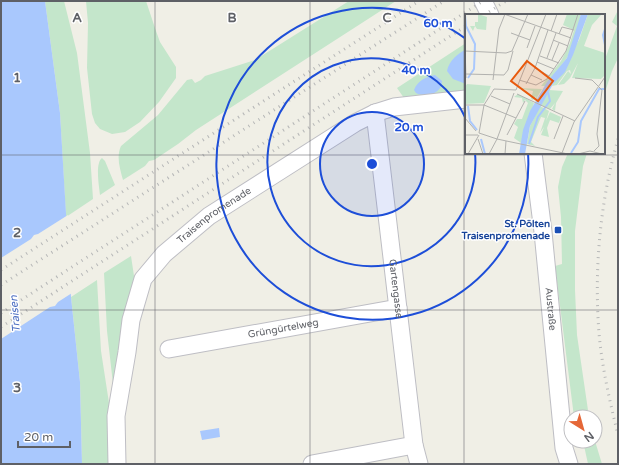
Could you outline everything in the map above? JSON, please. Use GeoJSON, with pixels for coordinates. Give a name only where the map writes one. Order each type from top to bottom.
{"type":"FeatureCollection","features":[{"type":"Feature","properties":{"kind":"street"},"geometry":{"type":"LineString","coordinates":[[483,1],[490,14]]}},
{"type":"Feature","properties":{"kind":"street","name":"Traisenpromenade"},"geometry":{"type":"LineString","coordinates":[[117,464],[116,416],[131,320],[142,279],[164,254],[209,216],[355,123],[375,113],[394,107],[465,99]]}},
{"type":"Feature","properties":{"kind":"street","name":"Gartengasse"},"geometry":{"type":"LineString","coordinates":[[375,113],[414,445],[419,464]]}},
{"type":"Feature","properties":{"kind":"street","name":"Austraße"},"geometry":{"type":"LineString","coordinates":[[533,154],[543,232],[564,448],[569,464]]}},
{"type":"Feature","properties":{"kind":"street","name":"Grüngürtelweg"},"geometry":{"type":"LineString","coordinates":[[169,349],[398,308]]}},
{"type":"Feature","properties":{"kind":"street"},"geometry":{"type":"LineString","coordinates":[[312,464],[414,445]]}},
{"type":"Feature","properties":{"kind":"green space"},"geometry":{"type":"Polygon","coordinates":[[[45,1],[64,1],[77,53],[90,153],[93,199],[66,217],[60,113],[45,1]]]}},
{"type":"Feature","properties":{"kind":"green space"},"geometry":{"type":"Polygon","coordinates":[[[86,1],[146,1],[160,42],[176,67],[176,78],[159,102],[140,122],[125,132],[112,134],[100,129],[95,123],[92,114],[87,68],[88,23],[86,1]]]}},
{"type":"Feature","properties":{"kind":"green space"},"geometry":{"type":"Polygon","coordinates":[[[349,1],[396,1],[196,130],[178,144],[154,160],[149,161],[145,166],[123,180],[119,159],[121,146],[158,115],[187,80],[192,79],[195,83],[205,76],[255,60],[349,1]]]}},
{"type":"Feature","properties":{"kind":"green space"},"geometry":{"type":"Polygon","coordinates":[[[618,10],[618,58],[605,92],[605,59],[617,26],[612,22],[618,10]]]}},
{"type":"Feature","properties":{"kind":"green space"},"geometry":{"type":"Polygon","coordinates":[[[465,44],[465,91],[404,98],[397,88],[465,44]]]}},
{"type":"Feature","properties":{"kind":"green space"},"geometry":{"type":"Polygon","coordinates":[[[568,154],[587,154],[583,166],[575,231],[575,290],[577,335],[588,409],[573,409],[555,266],[562,264],[561,217],[558,187],[562,167],[568,154]]]}},
{"type":"Feature","properties":{"kind":"green space"},"geometry":{"type":"Polygon","coordinates":[[[102,158],[105,161],[115,185],[100,195],[98,170],[102,158]]]}},
{"type":"Feature","properties":{"kind":"green space"},"geometry":{"type":"Polygon","coordinates":[[[131,256],[134,287],[113,384],[107,331],[104,273],[131,256]]]}},
{"type":"Feature","properties":{"kind":"green space"},"geometry":{"type":"Polygon","coordinates":[[[97,280],[101,351],[111,416],[112,464],[82,464],[80,382],[71,297],[97,280]]]}},
{"type":"Feature","properties":{"kind":"green space"},"geometry":{"type":"Polygon","coordinates":[[[585,449],[597,449],[602,464],[588,464],[585,449]]]}},
{"type":"Feature","properties":{"kind":"water","name":"Traisen"},"geometry":{"type":"Polygon","coordinates":[[[1,1],[45,1],[60,113],[71,297],[80,382],[82,464],[1,464],[1,1]]]}},
{"type":"Feature","properties":{"kind":"water"},"geometry":{"type":"Polygon","coordinates":[[[465,50],[465,84],[453,79],[447,71],[448,67],[457,55],[465,50]]]}},
{"type":"Feature","properties":{"kind":"water"},"geometry":{"type":"Polygon","coordinates":[[[435,75],[442,81],[436,92],[429,95],[416,93],[414,90],[420,81],[435,75]]]}},
{"type":"Feature","properties":{"kind":"water"},"geometry":{"type":"Polygon","coordinates":[[[219,428],[220,437],[202,440],[200,431],[219,428]]]}},
{"type":"Feature","properties":{"kind":"pier"},"geometry":{"type":"Polygon","coordinates":[[[68,215],[72,293],[58,302],[55,306],[50,307],[1,339],[1,258],[31,239],[34,235],[68,215]]]}},
{"type":"Feature","properties":{"kind":"railway"},"geometry":{"type":"LineString","coordinates":[[1,270],[419,1]]}},
{"type":"Feature","properties":{"kind":"railway"},"geometry":{"type":"LineString","coordinates":[[1,285],[444,1]]}},
{"type":"Feature","properties":{"kind":"railway"},"geometry":{"type":"LineString","coordinates":[[1,313],[483,1]]}},
{"type":"Feature","properties":{"kind":"railway"},"geometry":{"type":"LineString","coordinates":[[486,14],[506,1]]}},
{"type":"Feature","properties":{"kind":"railway"},"geometry":{"type":"LineString","coordinates":[[1,327],[465,27]]}},
{"type":"Feature","properties":{"kind":"railway"},"geometry":{"type":"LineString","coordinates":[[618,139],[603,211],[597,285],[599,333],[602,359],[618,435]]}},
{"type":"Feature","properties":{"kind":"place","name":"St. Pölten Traisenpromenade"},"geometry":{"type":"Point","coordinates":[558,230]}}]}
